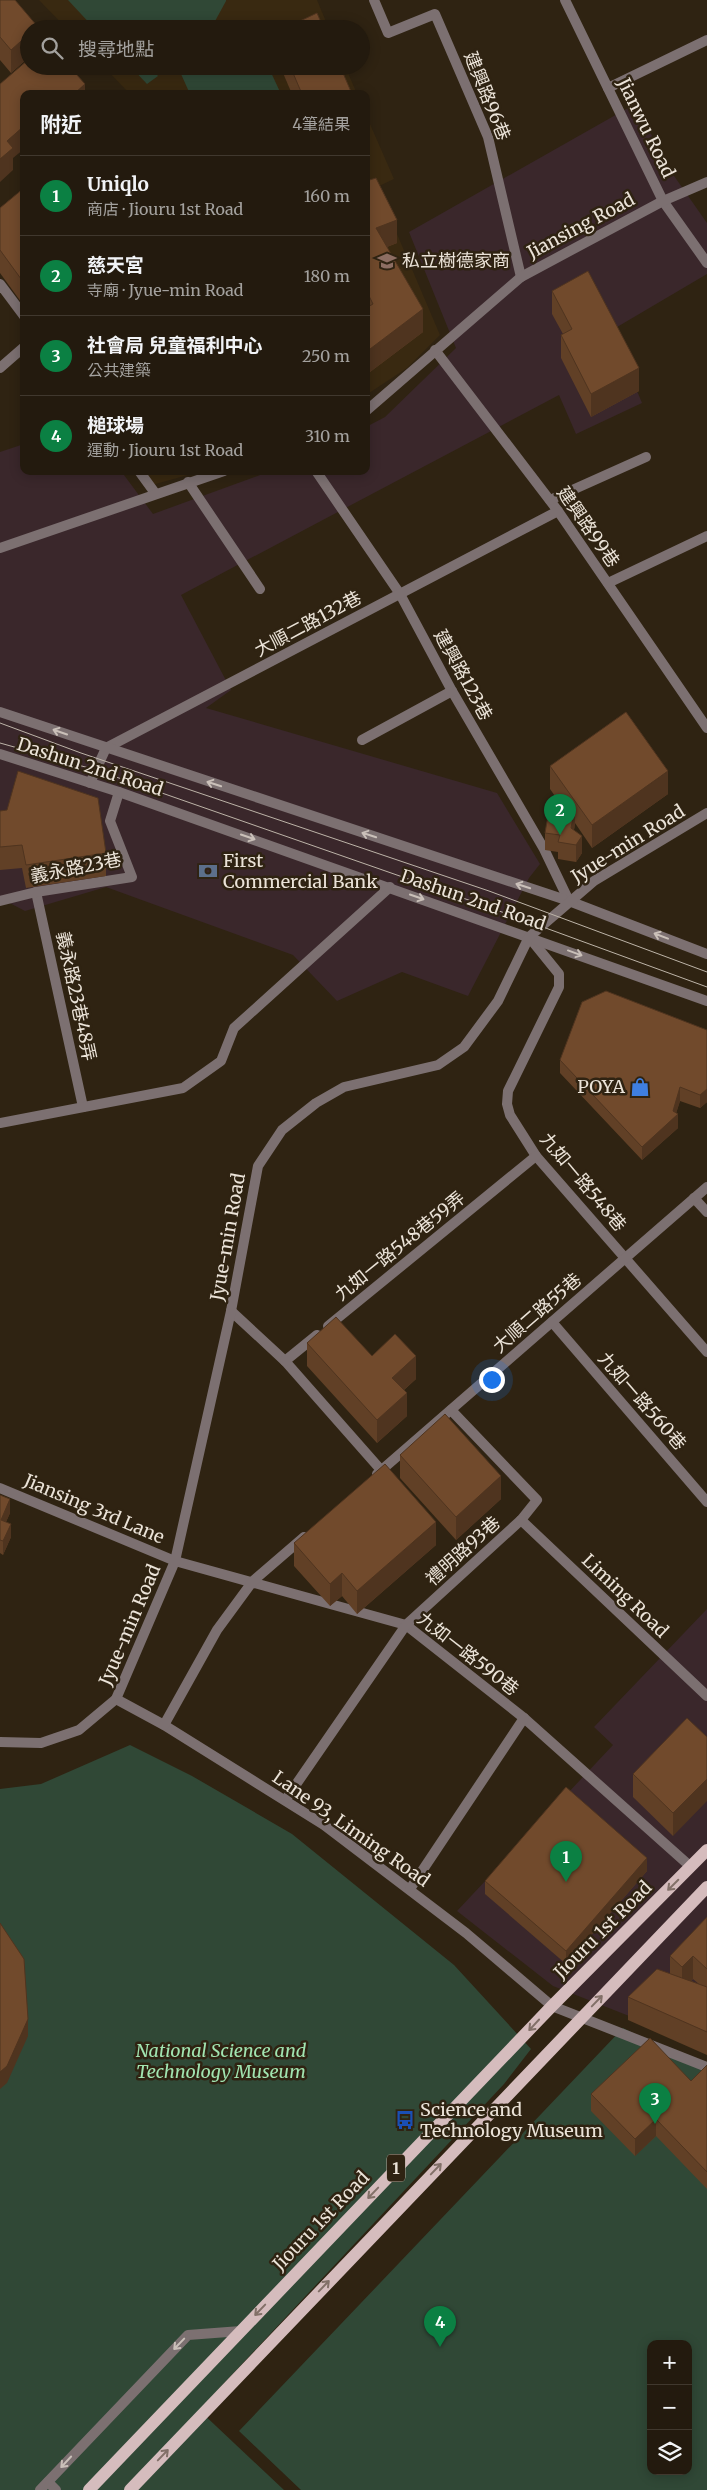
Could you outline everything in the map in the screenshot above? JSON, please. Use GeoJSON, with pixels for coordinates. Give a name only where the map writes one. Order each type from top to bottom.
{"type":"FeatureCollection","features":[{"type":"Feature","properties":{"kind":"main road","name":"Jiouru 1st Road"},"geometry":{"type":"LineString","coordinates":[[89,2490],[552,2006],[707,1850]]}},
{"type":"Feature","properties":{"kind":"main road","name":"1"},"geometry":{"type":"LineString","coordinates":[[130,2490],[707,1887]]}},
{"type":"Feature","properties":{"kind":"street","name":"建興路96巷"},"geometry":{"type":"LineString","coordinates":[[374,0],[388,33],[435,14],[488,137],[521,277]]}},
{"type":"Feature","properties":{"kind":"street","name":"Jianwu Road"},"geometry":{"type":"LineString","coordinates":[[565,0],[663,200],[707,263]]}},
{"type":"Feature","properties":{"kind":"street"},"geometry":{"type":"LineString","coordinates":[[608,88],[707,40]]}},
{"type":"Feature","properties":{"kind":"street","name":"Jiansing Road"},"geometry":{"type":"LineString","coordinates":[[370,408],[521,277],[663,200],[707,182]]}},
{"type":"Feature","properties":{"kind":"street"},"geometry":{"type":"LineString","coordinates":[[0,284],[20,311]]}},
{"type":"Feature","properties":{"kind":"street"},"geometry":{"type":"LineString","coordinates":[[0,368],[20,350]]}},
{"type":"Feature","properties":{"kind":"street","name":"建興路99巷"},"geometry":{"type":"LineString","coordinates":[[435,350],[558,511],[707,728]]}},
{"type":"Feature","properties":{"kind":"street"},"geometry":{"type":"LineString","coordinates":[[550,500],[646,457]]}},
{"type":"Feature","properties":{"kind":"street"},"geometry":{"type":"LineString","coordinates":[[142,475],[155,494]]}},
{"type":"Feature","properties":{"kind":"street"},"geometry":{"type":"LineString","coordinates":[[0,548],[211,475]]}},
{"type":"Feature","properties":{"kind":"street","name":"建興路123巷"},"geometry":{"type":"LineString","coordinates":[[319,475],[400,594],[452,691],[544,849],[569,901]]}},
{"type":"Feature","properties":{"kind":"street"},"geometry":{"type":"LineString","coordinates":[[188,482],[260,589]]}},
{"type":"Feature","properties":{"kind":"street","name":"大順二路132巷"},"geometry":{"type":"LineString","coordinates":[[106,748],[558,511]]}},
{"type":"Feature","properties":{"kind":"street"},"geometry":{"type":"LineString","coordinates":[[608,584],[707,536]]}},
{"type":"Feature","properties":{"kind":"street"},"geometry":{"type":"LineString","coordinates":[[362,740],[452,691]]}},
{"type":"Feature","properties":{"kind":"street","name":"Dashun 2nd Road"},"geometry":{"type":"LineString","coordinates":[[0,712],[569,901],[707,954]]}},
{"type":"Feature","properties":{"kind":"street"},"geometry":{"type":"LineString","coordinates":[[90,783],[106,748]]}},
{"type":"Feature","properties":{"kind":"street","name":"Dashun 2nd Road"},"geometry":{"type":"LineString","coordinates":[[0,754],[119,792],[529,936],[707,1001]]}},
{"type":"Feature","properties":{"kind":"street","name":"義永路23巷"},"geometry":{"type":"LineString","coordinates":[[0,901],[36,892],[132,878],[110,821],[119,792]]}},
{"type":"Feature","properties":{"kind":"street","name":"Jyue-min Road"},"geometry":{"type":"LineString","coordinates":[[0,1742],[40,1743],[80,1730],[116,1699],[175,1561],[231,1311],[258,1166],[282,1130],[316,1103],[344,1087],[438,1065],[464,1047],[498,1001],[529,936],[594,881],[707,813]]}},
{"type":"Feature","properties":{"kind":"street"},"geometry":{"type":"LineString","coordinates":[[0,1123],[183,1088],[221,1061],[234,1028],[390,888]]}},
{"type":"Feature","properties":{"kind":"street","name":"義永路23巷48弄"},"geometry":{"type":"LineString","coordinates":[[36,892],[84,1107]]}},
{"type":"Feature","properties":{"kind":"street","name":"九如一路548巷"},"geometry":{"type":"LineString","coordinates":[[529,936],[560,974],[559,987],[508,1091],[507,1104],[510,1115],[536,1156],[707,1352]]}},
{"type":"Feature","properties":{"kind":"street","name":"九如一路548巷59弄"},"geometry":{"type":"LineString","coordinates":[[285,1361],[536,1156]]}},
{"type":"Feature","properties":{"kind":"street","name":"大順二路55巷"},"geometry":{"type":"LineString","coordinates":[[366,1483],[707,1187]]}},
{"type":"Feature","properties":{"kind":"street"},"geometry":{"type":"LineString","coordinates":[[694,1198],[707,1212]]}},
{"type":"Feature","properties":{"kind":"street"},"geometry":{"type":"LineString","coordinates":[[231,1311],[285,1361],[381,1470]]}},
{"type":"Feature","properties":{"kind":"street","name":"九如一路560巷"},"geometry":{"type":"LineString","coordinates":[[552,1322],[707,1502]]}},
{"type":"Feature","properties":{"kind":"street","name":"禮明路93巷"},"geometry":{"type":"LineString","coordinates":[[286,1800],[406,1625],[522,1520],[537,1500],[451,1410]]}},
{"type":"Feature","properties":{"kind":"street","name":"Jiansing 3rd Lane"},"geometry":{"type":"LineString","coordinates":[[0,1488],[175,1561]]}},
{"type":"Feature","properties":{"kind":"street","name":"Liming Road"},"geometry":{"type":"LineString","coordinates":[[522,1520],[707,1696]]}},
{"type":"Feature","properties":{"kind":"street"},"geometry":{"type":"LineString","coordinates":[[164,1725],[218,1630],[253,1581],[314,1529]]}},
{"type":"Feature","properties":{"kind":"street","name":"九如一路590巷"},"geometry":{"type":"LineString","coordinates":[[175,1561],[253,1581],[406,1625],[524,1718],[691,1867]]}},
{"type":"Feature","properties":{"kind":"street","name":"Lane 93, Liming Road"},"geometry":{"type":"LineString","coordinates":[[116,1699],[164,1725],[202,1751],[286,1800],[410,1889],[466,1932],[552,2006],[707,2067]]}},
{"type":"Feature","properties":{"kind":"street"},"geometry":{"type":"LineString","coordinates":[[410,1889],[524,1718]]}},
{"type":"Feature","properties":{"kind":"street"},"geometry":{"type":"LineString","coordinates":[[56,2490],[44,2486],[188,2335],[240,2330]]}},
{"type":"Feature","properties":{"kind":"shaded area"},"geometry":{"type":"Polygon","coordinates":[[[39,0],[317,0],[325,20],[58,20],[39,0]]]}},
{"type":"Feature","properties":{"kind":"shaded area"},"geometry":{"type":"Polygon","coordinates":[[[112,75],[349,75],[355,90],[126,90],[112,75]]]}},
{"type":"Feature","properties":{"kind":"shaded area"},"geometry":{"type":"Polygon","coordinates":[[[635,104],[672,173],[707,223],[707,274],[612,330],[642,403],[576,434],[559,395],[181,595],[231,690],[206,708],[497,793],[540,864],[529,878],[468,996],[402,972],[337,1001],[293,955],[106,887],[25,911],[0,898],[0,452],[20,445],[20,475],[124,475],[153,514],[260,475],[370,475],[370,425],[385,417],[456,348],[409,232],[635,104]]]}},
{"type":"Feature","properties":{"kind":"shaded area","name":"私立樹德家商"},"geometry":{"type":"Polygon","coordinates":[[[370,124],[394,179],[377,187],[440,335],[407,368],[370,392],[370,124]]]}},
{"type":"Feature","properties":{"kind":"shaded area"},"geometry":{"type":"Polygon","coordinates":[[[145,475],[188,475],[152,485],[145,475]]]}},
{"type":"Feature","properties":{"kind":"shaded area"},"geometry":{"type":"Polygon","coordinates":[[[707,1609],[707,2022],[690,2040],[553,1986],[457,1911],[613,1745],[594,1727],[707,1609]]]}},
{"type":"Feature","properties":{"kind":"green space"},"geometry":{"type":"Polygon","coordinates":[[[68,0],[226,0],[216,20],[87,20],[68,0]]]}},
{"type":"Feature","properties":{"kind":"green space"},"geometry":{"type":"Polygon","coordinates":[[[138,75],[158,76],[147,84],[138,75]]]}},
{"type":"Feature","properties":{"kind":"green space"},"geometry":{"type":"Polygon","coordinates":[[[181,75],[272,75],[279,90],[188,90],[181,75]]]}},
{"type":"Feature","properties":{"kind":"green space","name":"National Science and Technology Museum"},"geometry":{"type":"Polygon","coordinates":[[[130,1745],[192,1776],[292,1834],[454,1965],[531,2049],[504,2084],[199,2410],[284,2490],[0,2490],[0,1789],[41,1784],[130,1745]]]}},
{"type":"Feature","properties":{"kind":"green space"},"geometry":{"type":"Polygon","coordinates":[[[623,2028],[707,2070],[707,2490],[301,2490],[239,2431],[623,2028]]]}},
{"type":"Feature","properties":{"kind":"building"},"geometry":{"type":"Polygon","coordinates":[[[0,0],[15,0],[32,20],[20,20],[20,42],[11,50],[0,37],[0,0]]]}},
{"type":"Feature","properties":{"kind":"building"},"geometry":{"type":"Polygon","coordinates":[[[317,13],[320,20],[302,20],[317,13]]]}},
{"type":"Feature","properties":{"kind":"building"},"geometry":{"type":"Polygon","coordinates":[[[20,67],[20,75],[77,75],[85,84],[78,90],[20,90],[20,130],[7,141],[13,148],[0,159],[0,84],[20,67]]]}},
{"type":"Feature","properties":{"kind":"building"},"geometry":{"type":"Polygon","coordinates":[[[294,75],[344,75],[350,90],[300,90],[294,75]]]}},
{"type":"Feature","properties":{"kind":"building"},"geometry":{"type":"Polygon","coordinates":[[[376,178],[397,220],[376,228],[423,309],[370,349],[370,306],[373,304],[370,298],[370,180],[376,178]]]}},
{"type":"Feature","properties":{"kind":"building"},"geometry":{"type":"Polygon","coordinates":[[[20,191],[20,278],[0,250],[0,208],[20,191]]]}},
{"type":"Feature","properties":{"kind":"building"},"geometry":{"type":"Polygon","coordinates":[[[588,271],[639,368],[591,394],[561,335],[572,329],[552,291],[588,271]]]}},
{"type":"Feature","properties":{"kind":"building"},"geometry":{"type":"Polygon","coordinates":[[[626,712],[668,771],[592,825],[550,766],[626,712]]]}},
{"type":"Feature","properties":{"kind":"building"},"geometry":{"type":"Polygon","coordinates":[[[18,771],[98,798],[106,853],[26,865],[22,845],[0,847],[0,811],[7,810],[18,771]]]}},
{"type":"Feature","properties":{"kind":"building"},"geometry":{"type":"Polygon","coordinates":[[[550,804],[575,808],[571,828],[582,836],[576,845],[558,842],[560,835],[545,833],[550,804]]]}},
{"type":"Feature","properties":{"kind":"building","name":"POYA"},"geometry":{"type":"Polygon","coordinates":[[[606,991],[707,1030],[707,1089],[700,1095],[680,1087],[673,1111],[678,1114],[642,1147],[560,1060],[582,1002],[606,991]]]}},
{"type":"Feature","properties":{"kind":"building"},"geometry":{"type":"Polygon","coordinates":[[[336,1317],[372,1356],[395,1334],[416,1356],[392,1378],[407,1393],[377,1420],[307,1343],[336,1317]]]}},
{"type":"Feature","properties":{"kind":"building"},"geometry":{"type":"Polygon","coordinates":[[[445,1414],[501,1476],[456,1517],[400,1455],[445,1414]]]}},
{"type":"Feature","properties":{"kind":"building"},"geometry":{"type":"Polygon","coordinates":[[[385,1464],[436,1522],[357,1591],[342,1573],[330,1584],[294,1543],[385,1464]]]}},
{"type":"Feature","properties":{"kind":"building"},"geometry":{"type":"Polygon","coordinates":[[[0,1495],[10,1499],[1,1520],[11,1524],[3,1541],[0,1540],[0,1495]]]}},
{"type":"Feature","properties":{"kind":"building"},"geometry":{"type":"Polygon","coordinates":[[[687,1718],[707,1737],[707,1779],[673,1813],[633,1774],[687,1718]]]}},
{"type":"Feature","properties":{"kind":"building"},"geometry":{"type":"Polygon","coordinates":[[[566,1787],[647,1858],[566,1951],[485,1881],[566,1787]]]}},
{"type":"Feature","properties":{"kind":"building"},"geometry":{"type":"Polygon","coordinates":[[[707,1917],[707,1969],[693,1956],[682,1967],[670,1956],[707,1917]]]}},
{"type":"Feature","properties":{"kind":"building"},"geometry":{"type":"Polygon","coordinates":[[[0,1923],[24,1959],[28,2019],[7,2066],[0,2072],[0,1923]]]}},
{"type":"Feature","properties":{"kind":"building"},"geometry":{"type":"Polygon","coordinates":[[[657,1969],[707,1987],[707,2032],[628,1997],[657,1969]]]}},
{"type":"Feature","properties":{"kind":"building"},"geometry":{"type":"Polygon","coordinates":[[[650,2038],[691,2081],[707,2065],[707,2172],[656,2119],[635,2139],[591,2094],[650,2038]]]}},
{"type":"Feature","properties":{"kind":"tram line"},"geometry":{"type":"LineString","coordinates":[[0,723],[81,753],[489,891],[707,972]]}},
{"type":"Feature","properties":{"kind":"tram line"},"geometry":{"type":"LineString","coordinates":[[0,743],[96,770],[480,904],[707,987]]}},
{"type":"Feature","properties":{"kind":"place","name":"私立樹德家商"},"geometry":{"type":"Point","coordinates":[387,261]}},
{"type":"Feature","properties":{"kind":"place","name":"慈天宮"},"geometry":{"type":"Point","coordinates":[560,835]}},
{"type":"Feature","properties":{"kind":"place","name":"First Commercial Bank"},"geometry":{"type":"Point","coordinates":[208,871]}},
{"type":"Feature","properties":{"kind":"place","name":"POYA"},"geometry":{"type":"Point","coordinates":[640,1087]}},
{"type":"Feature","properties":{"kind":"place","name":"Uniqlo"},"geometry":{"type":"Point","coordinates":[566,1882]}},
{"type":"Feature","properties":{"kind":"place","name":"Science and Technology Museum"},"geometry":{"type":"Point","coordinates":[405,2120]}},
{"type":"Feature","properties":{"kind":"place","name":"社會局 兒童福利中心"},"geometry":{"type":"Point","coordinates":[655,2124]}},
{"type":"Feature","properties":{"kind":"place","name":"槌球場"},"geometry":{"type":"Point","coordinates":[440,2347]}}]}
